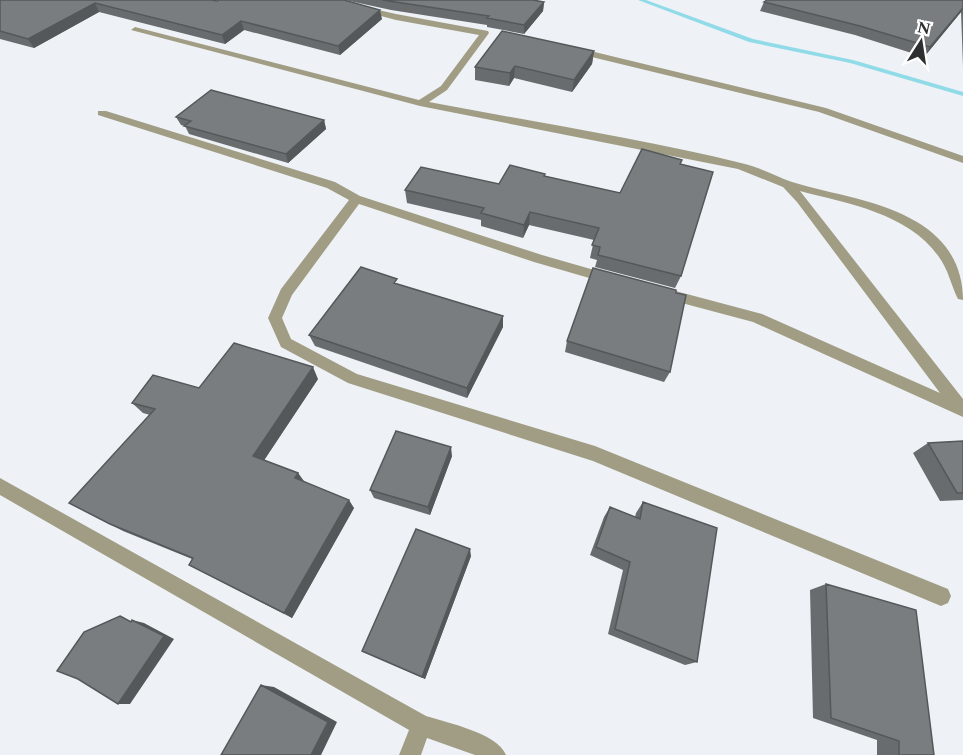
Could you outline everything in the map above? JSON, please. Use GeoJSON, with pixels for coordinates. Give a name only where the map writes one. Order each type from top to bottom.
{"type":"FeatureCollection","features":[{"type":"Feature","properties":{"kind":"street"},"geometry":{"type":"LineString","coordinates":[[325,0],[496,35]]}},
{"type":"Feature","properties":{"kind":"street"},"geometry":{"type":"LineString","coordinates":[[135,30],[420,102],[741,166],[786,184],[887,212],[924,233],[943,253],[963,295]]}},
{"type":"Feature","properties":{"kind":"street"},"geometry":{"type":"LineString","coordinates":[[420,102],[444,88],[485,33]]}},
{"type":"Feature","properties":{"kind":"street"},"geometry":{"type":"LineString","coordinates":[[564,48],[822,110],[963,160]]}},
{"type":"Feature","properties":{"kind":"street"},"geometry":{"type":"LineString","coordinates":[[102,113],[331,185],[356,199],[540,260],[620,281]]}},
{"type":"Feature","properties":{"kind":"street"},"geometry":{"type":"LineString","coordinates":[[786,184],[801,199],[962,409]]}},
{"type":"Feature","properties":{"kind":"street"},"geometry":{"type":"LineString","coordinates":[[356,199],[286,293],[275,318],[286,343],[354,379],[595,454],[941,596]]}},
{"type":"Feature","properties":{"kind":"street"},"geometry":{"type":"LineString","coordinates":[[654,291],[757,318],[962,409]]}},
{"type":"Feature","properties":{"kind":"street"},"geometry":{"type":"LineString","coordinates":[[0,486],[421,725],[478,744],[495,755]]}},
{"type":"Feature","properties":{"kind":"street"},"geometry":{"type":"LineString","coordinates":[[410,755],[421,725]]}},
{"type":"Feature","properties":{"kind":"building"},"geometry":{"type":"Polygon","coordinates":[[[0,0],[344,0],[380,10],[338,46],[241,21],[222,35],[95,3],[28,39],[0,31],[0,0]]]}},
{"type":"Feature","properties":{"kind":"building"},"geometry":{"type":"Polygon","coordinates":[[[382,0],[533,0],[544,2],[524,25],[487,18],[489,16],[382,0]]]}},
{"type":"Feature","properties":{"kind":"building"},"geometry":{"type":"Polygon","coordinates":[[[767,0],[963,0],[963,8],[930,47],[860,26],[764,2],[767,0]]]}},
{"type":"Feature","properties":{"kind":"building"},"geometry":{"type":"Polygon","coordinates":[[[502,31],[594,51],[574,80],[515,66],[510,73],[475,67],[502,31]]]}},
{"type":"Feature","properties":{"kind":"building"},"geometry":{"type":"Polygon","coordinates":[[[211,90],[324,120],[286,154],[184,126],[191,121],[176,117],[211,90]]]}},
{"type":"Feature","properties":{"kind":"building"},"geometry":{"type":"Polygon","coordinates":[[[642,149],[682,160],[680,164],[713,172],[681,276],[598,255],[600,247],[592,245],[599,228],[530,212],[524,225],[481,213],[484,208],[405,190],[421,167],[499,184],[510,165],[545,174],[544,176],[620,193],[642,149]]]}},
{"type":"Feature","properties":{"kind":"building"},"geometry":{"type":"Polygon","coordinates":[[[361,267],[397,279],[394,283],[503,316],[467,388],[309,335],[361,267]]]}},
{"type":"Feature","properties":{"kind":"building"},"geometry":{"type":"Polygon","coordinates":[[[593,268],[676,290],[676,293],[686,295],[670,372],[567,341],[593,268]]]}},
{"type":"Feature","properties":{"kind":"building"},"geometry":{"type":"Polygon","coordinates":[[[234,343],[313,367],[253,456],[298,473],[295,478],[349,500],[284,613],[189,565],[193,558],[110,524],[69,503],[155,409],[132,403],[153,375],[199,388],[234,343]]]}},
{"type":"Feature","properties":{"kind":"building"},"geometry":{"type":"Polygon","coordinates":[[[396,431],[451,447],[428,507],[370,490],[396,431]]]}},
{"type":"Feature","properties":{"kind":"building"},"geometry":{"type":"Polygon","coordinates":[[[963,441],[963,493],[957,493],[928,443],[963,441]]]}},
{"type":"Feature","properties":{"kind":"building"},"geometry":{"type":"Polygon","coordinates":[[[643,502],[717,528],[697,662],[615,629],[630,562],[596,547],[610,507],[640,519],[643,502]]]}},
{"type":"Feature","properties":{"kind":"building"},"geometry":{"type":"Polygon","coordinates":[[[416,529],[470,549],[422,677],[362,651],[416,529]]]}},
{"type":"Feature","properties":{"kind":"building"},"geometry":{"type":"Polygon","coordinates":[[[826,584],[916,610],[934,755],[899,755],[899,741],[831,718],[826,584]]]}},
{"type":"Feature","properties":{"kind":"building"},"geometry":{"type":"Polygon","coordinates":[[[120,616],[164,636],[118,704],[78,679],[57,671],[84,632],[120,616]]]}},
{"type":"Feature","properties":{"kind":"building"},"geometry":{"type":"Polygon","coordinates":[[[261,685],[328,722],[311,755],[221,755],[261,685]]]}},
{"type":"Feature","properties":{"kind":"waterway"},"geometry":{"type":"LineString","coordinates":[[641,0],[751,41],[851,61],[963,94]]}}]}
